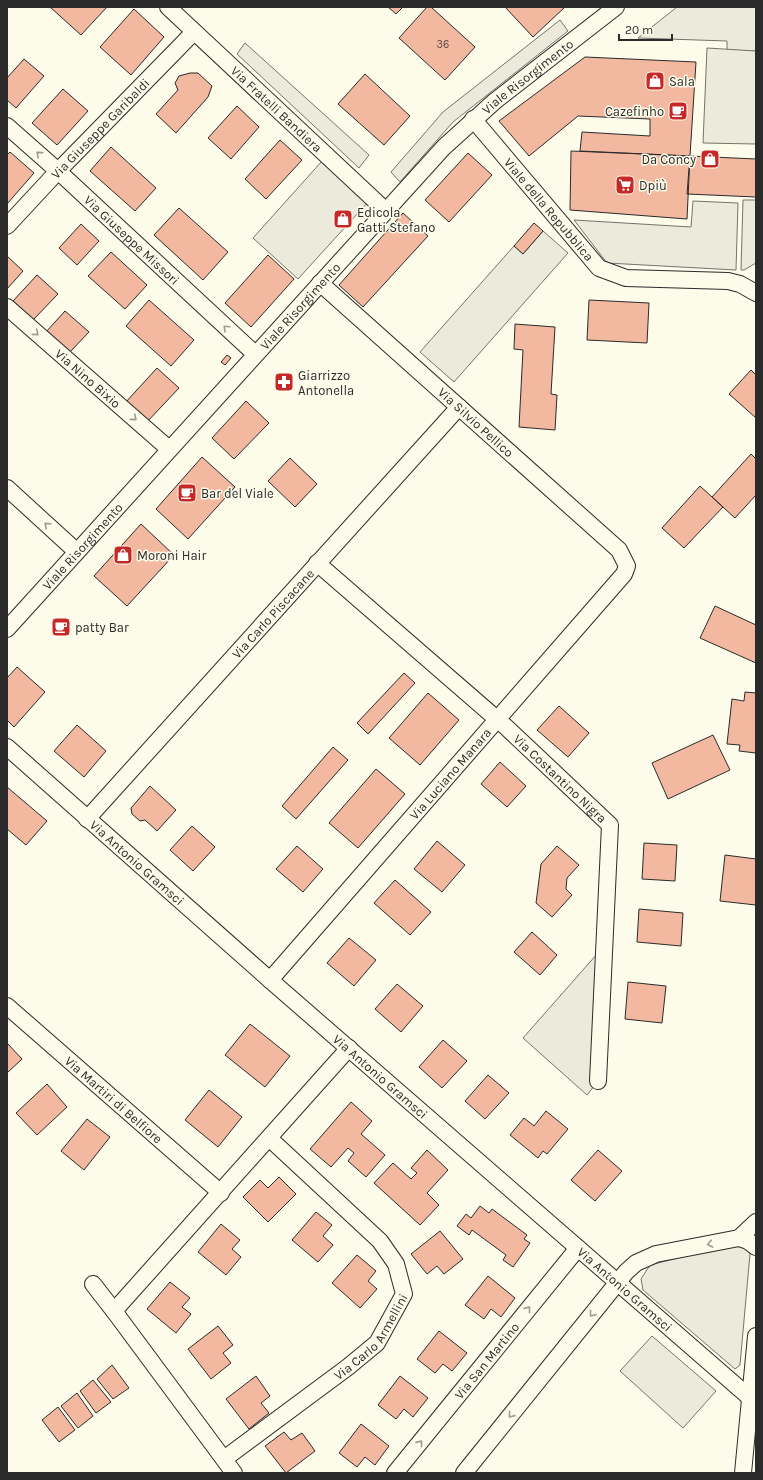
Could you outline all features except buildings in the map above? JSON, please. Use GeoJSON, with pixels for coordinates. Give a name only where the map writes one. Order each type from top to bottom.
{"type":"FeatureCollection","features":[{"type":"Feature","properties":{"kind":"street","name":"Via Fratelli Bandiera"},"geometry":{"type":"LineString","coordinates":[[168,7],[386,210]]}},
{"type":"Feature","properties":{"kind":"street","name":"Viale Risorgimento"},"geometry":{"type":"LineString","coordinates":[[7,629],[76,551],[444,147],[473,119],[616,7]]}},
{"type":"Feature","properties":{"kind":"street","name":"Via Giuseppe Garibaldi"},"geometry":{"type":"LineString","coordinates":[[7,226],[58,171],[194,32]]}},
{"type":"Feature","properties":{"kind":"street","name":"Viale della Repubblica"},"geometry":{"type":"LineString","coordinates":[[473,119],[599,268],[626,278],[728,281],[740,284],[756,293]]}},
{"type":"Feature","properties":{"kind":"street","name":"Via Giuseppe Missori"},"geometry":{"type":"LineString","coordinates":[[7,126],[58,171],[255,354]]}},
{"type":"Feature","properties":{"kind":"street","name":"Via Silvio Pellico"},"geometry":{"type":"LineString","coordinates":[[320,283],[619,550],[627,566]]}},
{"type":"Feature","properties":{"kind":"street","name":"Via Nino Bixio"},"geometry":{"type":"LineString","coordinates":[[7,308],[169,449]]}},
{"type":"Feature","properties":{"kind":"street","name":"Via Carlo Piscacane"},"geometry":{"type":"LineString","coordinates":[[87,819],[458,407]]}},
{"type":"Feature","properties":{"kind":"street"},"geometry":{"type":"LineString","coordinates":[[7,488],[76,551]]}},
{"type":"Feature","properties":{"kind":"street","name":"Via Costantino Nigra"},"geometry":{"type":"LineString","coordinates":[[317,563],[498,720],[610,825],[598,1081]]}},
{"type":"Feature","properties":{"kind":"street","name":"Via Luciano Manara"},"geometry":{"type":"LineString","coordinates":[[270,980],[498,720],[563,642],[624,574],[627,566]]}},
{"type":"Feature","properties":{"kind":"street","name":"Via Antonio Gramsci"},"geometry":{"type":"LineString","coordinates":[[7,747],[270,980],[753,1400]]}},
{"type":"Feature","properties":{"kind":"street","name":"Via Martiri di Belfiore"},"geometry":{"type":"LineString","coordinates":[[7,1006],[221,1193]]}},
{"type":"Feature","properties":{"kind":"street"},"geometry":{"type":"LineString","coordinates":[[114,1311],[349,1048]]}},
{"type":"Feature","properties":{"kind":"street","name":"Via Carlo Armellini"},"geometry":{"type":"LineString","coordinates":[[224,1460],[348,1367],[377,1342],[404,1294],[396,1264],[380,1240],[269,1138]]}},
{"type":"Feature","properties":{"kind":"street"},"geometry":{"type":"LineString","coordinates":[[739,1238],[756,1222]]}},
{"type":"Feature","properties":{"kind":"street"},"geometry":{"type":"LineString","coordinates":[[464,1473],[617,1283],[636,1263],[646,1257],[739,1238],[748,1241],[756,1247]]}},
{"type":"Feature","properties":{"kind":"street","name":"Via San Martino"},"geometry":{"type":"LineString","coordinates":[[395,1473],[578,1248]]}},
{"type":"Feature","properties":{"kind":"street"},"geometry":{"type":"LineString","coordinates":[[93,1284],[234,1473]]}},
{"type":"Feature","properties":{"kind":"street"},"geometry":{"type":"LineString","coordinates":[[743,1473],[753,1400],[756,1336]]}},
{"type":"Feature","properties":{"kind":"shaded area"},"geometry":{"type":"Polygon","coordinates":[[[677,7],[756,7],[756,51],[727,50],[727,41],[638,38],[677,7]]]}},
{"type":"Feature","properties":{"kind":"shaded area"},"geometry":{"type":"Polygon","coordinates":[[[560,20],[568,31],[453,122],[400,182],[391,172],[443,112],[560,20]]]}},
{"type":"Feature","properties":{"kind":"shaded area"},"geometry":{"type":"Polygon","coordinates":[[[245,43],[369,155],[359,168],[237,54],[245,43]]]}},
{"type":"Feature","properties":{"kind":"shaded area"},"geometry":{"type":"Polygon","coordinates":[[[707,48],[756,51],[756,144],[703,143],[707,48]]]}},
{"type":"Feature","properties":{"kind":"shaded area"},"geometry":{"type":"Polygon","coordinates":[[[323,160],[368,202],[298,279],[253,238],[323,160]]]}},
{"type":"Feature","properties":{"kind":"shaded area"},"geometry":{"type":"Polygon","coordinates":[[[743,200],[756,200],[756,263],[744,270],[741,270],[743,200]]]}},
{"type":"Feature","properties":{"kind":"shaded area"},"geometry":{"type":"Polygon","coordinates":[[[693,201],[738,203],[736,270],[607,263],[574,220],[691,227],[693,201]]]}},
{"type":"Feature","properties":{"kind":"shaded area"},"geometry":{"type":"Polygon","coordinates":[[[543,231],[568,253],[454,382],[420,352],[514,246],[523,254],[543,231]]]}},
{"type":"Feature","properties":{"kind":"shaded area"},"geometry":{"type":"Polygon","coordinates":[[[605,945],[598,1081],[587,1095],[523,1038],[605,945]]]}},
{"type":"Feature","properties":{"kind":"shaded area"},"geometry":{"type":"Polygon","coordinates":[[[733,1244],[746,1248],[750,1254],[740,1365],[735,1369],[643,1290],[641,1279],[650,1265],[733,1244]]]}},
{"type":"Feature","properties":{"kind":"shaded area"},"geometry":{"type":"Polygon","coordinates":[[[652,1336],[716,1391],[683,1428],[620,1371],[652,1336]]]}},
{"type":"Feature","properties":{"kind":"place","name":"Sala"},"geometry":{"type":"Point","coordinates":[655,81]}},
{"type":"Feature","properties":{"kind":"place","name":"Cazefinho"},"geometry":{"type":"Point","coordinates":[678,111]}},
{"type":"Feature","properties":{"kind":"place","name":"Da Concy"},"geometry":{"type":"Point","coordinates":[710,159]}},
{"type":"Feature","properties":{"kind":"place","name":"Dpiù"},"geometry":{"type":"Point","coordinates":[625,185]}},
{"type":"Feature","properties":{"kind":"place","name":"Edicola Gatti Stefano"},"geometry":{"type":"Point","coordinates":[343,219]}},
{"type":"Feature","properties":{"kind":"place","name":"Giarrizzo Antonella"},"geometry":{"type":"Point","coordinates":[284,382]}},
{"type":"Feature","properties":{"kind":"place","name":"Bar del Viale"},"geometry":{"type":"Point","coordinates":[187,493]}},
{"type":"Feature","properties":{"kind":"place","name":"Moroni Hair"},"geometry":{"type":"Point","coordinates":[123,555]}},
{"type":"Feature","properties":{"kind":"place","name":"patty Bar"},"geometry":{"type":"Point","coordinates":[61,627]}}]}
